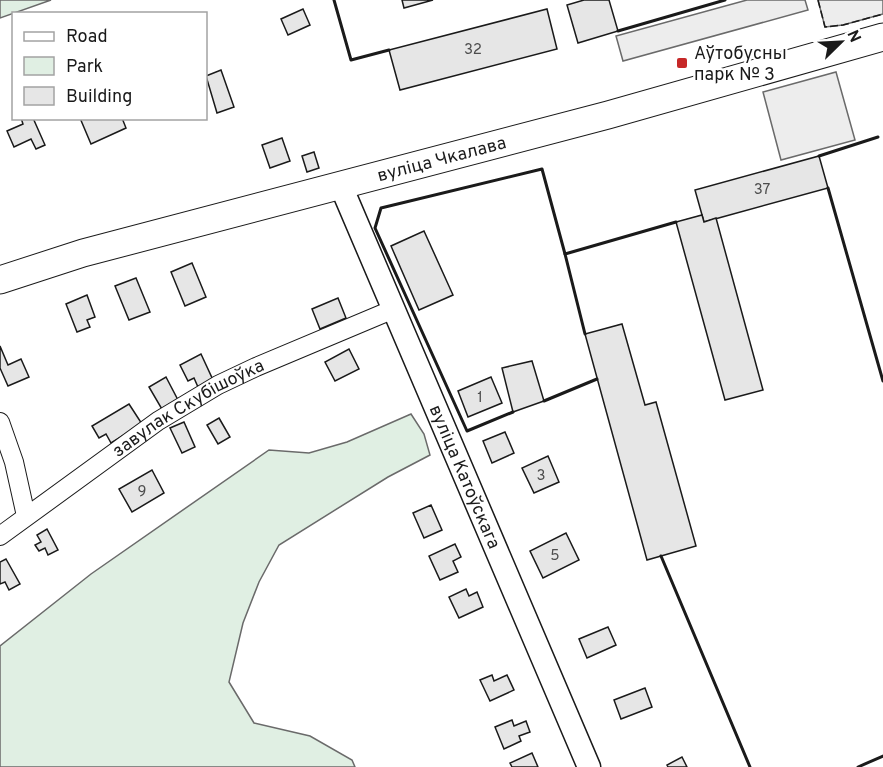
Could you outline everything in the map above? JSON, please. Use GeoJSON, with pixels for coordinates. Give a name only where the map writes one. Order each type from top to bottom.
{"type":"FeatureCollection","features":[{"type":"Feature","properties":{"kind":"highway","name":"вуліца Чкалава"},"geometry":{"type":"LineString","coordinates":[[0,280],[83,253],[769,71],[883,37]]}},
{"type":"Feature","properties":{"kind":"main road","name":"вуліца Катоўскага"},"geometry":{"type":"LineString","coordinates":[[341,186],[589,767]]}},
{"type":"Feature","properties":{"kind":"street","name":"завулак Скубішоўка"},"geometry":{"type":"LineString","coordinates":[[0,536],[158,421],[218,385],[394,309]]}},
{"type":"Feature","properties":{"kind":"street"},"geometry":{"type":"LineString","coordinates":[[0,422],[14,462],[26,516]]}},
{"type":"Feature","properties":{"kind":"green space"},"geometry":{"type":"Polygon","coordinates":[[[0,0],[51,0],[12,12],[0,18],[0,0]]]}},
{"type":"Feature","properties":{"kind":"green space"},"geometry":{"type":"Polygon","coordinates":[[[411,414],[424,434],[430,455],[388,477],[279,545],[259,582],[243,623],[229,682],[254,723],[310,736],[352,760],[355,767],[0,767],[0,646],[91,574],[269,450],[309,453],[347,442],[411,414]]]}},
{"type":"Feature","properties":{"kind":"shaded area"},"geometry":{"type":"Polygon","coordinates":[[[747,0],[805,0],[808,10],[623,61],[616,36],[747,0]]]}},
{"type":"Feature","properties":{"kind":"shaded area"},"geometry":{"type":"Polygon","coordinates":[[[818,0],[883,0],[883,14],[843,25],[825,27],[818,0]]]}},
{"type":"Feature","properties":{"kind":"shaded area"},"geometry":{"type":"Polygon","coordinates":[[[836,72],[855,140],[781,160],[763,92],[836,72]]]}},
{"type":"Feature","properties":{"kind":"building"},"geometry":{"type":"Polygon","coordinates":[[[402,0],[433,0],[404,8],[402,0]]]}},
{"type":"Feature","properties":{"kind":"building"},"geometry":{"type":"Polygon","coordinates":[[[584,0],[609,0],[618,31],[578,43],[567,5],[584,0]]]}},
{"type":"Feature","properties":{"kind":"building"},"geometry":{"type":"Polygon","coordinates":[[[303,9],[310,25],[288,35],[281,19],[303,9]]]}},
{"type":"Feature","properties":{"kind":"building"},"geometry":{"type":"Polygon","coordinates":[[[547,9],[557,49],[400,90],[389,50],[547,9]]]}},
{"type":"Feature","properties":{"kind":"building"},"geometry":{"type":"Polygon","coordinates":[[[221,70],[234,107],[217,113],[207,76],[221,70]]]}},
{"type":"Feature","properties":{"kind":"building"},"geometry":{"type":"Polygon","coordinates":[[[22,120],[34,120],[45,145],[36,149],[31,139],[14,147],[7,131],[23,124],[22,120]]]}},
{"type":"Feature","properties":{"kind":"building"},"geometry":{"type":"Polygon","coordinates":[[[81,120],[123,120],[126,128],[91,144],[81,120]]]}},
{"type":"Feature","properties":{"kind":"building"},"geometry":{"type":"Polygon","coordinates":[[[282,138],[290,161],[270,168],[262,145],[282,138]]]}},
{"type":"Feature","properties":{"kind":"building"},"geometry":{"type":"Polygon","coordinates":[[[314,152],[319,168],[307,172],[302,156],[314,152]]]}},
{"type":"Feature","properties":{"kind":"building"},"geometry":{"type":"Polygon","coordinates":[[[819,156],[828,188],[704,222],[695,190],[819,156]]]}},
{"type":"Feature","properties":{"kind":"building"},"geometry":{"type":"Polygon","coordinates":[[[702,215],[704,222],[716,218],[763,390],[725,400],[676,222],[702,215]]]}},
{"type":"Feature","properties":{"kind":"building"},"geometry":{"type":"Polygon","coordinates":[[[424,231],[453,295],[419,310],[391,246],[424,231]]]}},
{"type":"Feature","properties":{"kind":"building"},"geometry":{"type":"Polygon","coordinates":[[[192,263],[206,297],[185,306],[171,272],[192,263]]]}},
{"type":"Feature","properties":{"kind":"building"},"geometry":{"type":"Polygon","coordinates":[[[136,278],[150,312],[129,320],[115,286],[136,278]]]}},
{"type":"Feature","properties":{"kind":"building"},"geometry":{"type":"Polygon","coordinates":[[[87,295],[95,317],[87,320],[90,327],[77,332],[66,304],[87,295]]]}},
{"type":"Feature","properties":{"kind":"building"},"geometry":{"type":"Polygon","coordinates":[[[338,298],[346,318],[320,329],[312,309],[338,298]]]}},
{"type":"Feature","properties":{"kind":"building"},"geometry":{"type":"Polygon","coordinates":[[[622,324],[645,405],[656,402],[696,546],[647,560],[585,334],[622,324]]]}},
{"type":"Feature","properties":{"kind":"building"},"geometry":{"type":"Polygon","coordinates":[[[0,346],[8,365],[21,359],[29,377],[8,386],[0,368],[0,346]]]}},
{"type":"Feature","properties":{"kind":"building"},"geometry":{"type":"Polygon","coordinates":[[[349,349],[359,369],[335,381],[325,362],[349,349]]]}},
{"type":"Feature","properties":{"kind":"building"},"geometry":{"type":"Polygon","coordinates":[[[201,354],[213,380],[198,387],[194,378],[188,381],[180,365],[201,354]]]}},
{"type":"Feature","properties":{"kind":"building"},"geometry":{"type":"Polygon","coordinates":[[[532,361],[544,401],[513,412],[502,368],[532,361]]]}},
{"type":"Feature","properties":{"kind":"building"},"geometry":{"type":"Polygon","coordinates":[[[166,377],[179,402],[163,411],[149,387],[166,377]]]}},
{"type":"Feature","properties":{"kind":"building"},"geometry":{"type":"Polygon","coordinates":[[[491,377],[502,403],[468,417],[458,391],[491,377]]]}},
{"type":"Feature","properties":{"kind":"building"},"geometry":{"type":"Polygon","coordinates":[[[129,404],[142,424],[111,443],[106,434],[99,438],[92,426],[129,404]]]}},
{"type":"Feature","properties":{"kind":"building"},"geometry":{"type":"Polygon","coordinates":[[[219,418],[230,437],[218,444],[207,425],[219,418]]]}},
{"type":"Feature","properties":{"kind":"building"},"geometry":{"type":"Polygon","coordinates":[[[184,422],[195,447],[182,453],[170,428],[184,422]]]}},
{"type":"Feature","properties":{"kind":"building"},"geometry":{"type":"Polygon","coordinates":[[[505,432],[514,453],[492,463],[483,441],[505,432]]]}},
{"type":"Feature","properties":{"kind":"building"},"geometry":{"type":"Polygon","coordinates":[[[548,456],[559,482],[534,493],[522,468],[548,456]]]}},
{"type":"Feature","properties":{"kind":"building"},"geometry":{"type":"Polygon","coordinates":[[[152,470],[164,493],[132,512],[119,489],[152,470]]]}},
{"type":"Feature","properties":{"kind":"building"},"geometry":{"type":"Polygon","coordinates":[[[431,505],[442,530],[424,538],[413,513],[431,505]]]}},
{"type":"Feature","properties":{"kind":"building"},"geometry":{"type":"Polygon","coordinates":[[[47,529],[58,550],[48,555],[45,548],[39,551],[35,545],[41,542],[37,535],[47,529]]]}},
{"type":"Feature","properties":{"kind":"building"},"geometry":{"type":"Polygon","coordinates":[[[566,533],[579,560],[543,578],[530,551],[566,533]]]}},
{"type":"Feature","properties":{"kind":"building"},"geometry":{"type":"Polygon","coordinates":[[[455,544],[461,557],[453,561],[458,572],[440,580],[429,556],[455,544]]]}},
{"type":"Feature","properties":{"kind":"building"},"geometry":{"type":"Polygon","coordinates":[[[6,559],[20,584],[9,590],[5,582],[0,584],[0,562],[6,559]]]}},
{"type":"Feature","properties":{"kind":"building"},"geometry":{"type":"Polygon","coordinates":[[[466,589],[469,596],[477,592],[483,607],[459,618],[449,597],[466,589]]]}},
{"type":"Feature","properties":{"kind":"building"},"geometry":{"type":"Polygon","coordinates":[[[608,627],[616,645],[587,658],[579,639],[608,627]]]}},
{"type":"Feature","properties":{"kind":"building"},"geometry":{"type":"Polygon","coordinates":[[[492,675],[494,681],[507,675],[514,690],[490,701],[480,680],[492,675]]]}},
{"type":"Feature","properties":{"kind":"building"},"geometry":{"type":"Polygon","coordinates":[[[645,688],[652,707],[621,719],[614,700],[645,688]]]}},
{"type":"Feature","properties":{"kind":"building"},"geometry":{"type":"Polygon","coordinates":[[[512,720],[514,726],[526,721],[530,732],[519,736],[521,741],[504,749],[495,727],[512,720]]]}},
{"type":"Feature","properties":{"kind":"building"},"geometry":{"type":"Polygon","coordinates":[[[532,753],[538,767],[512,767],[510,763],[532,753]]]}},
{"type":"Feature","properties":{"kind":"building"},"geometry":{"type":"Polygon","coordinates":[[[682,757],[687,767],[668,767],[667,765],[682,757]]]}},
{"type":"Feature","properties":{"kind":"fence"},"geometry":{"type":"LineString","coordinates":[[818,0],[825,27],[843,25],[883,14]]}},
{"type":"Feature","properties":{"kind":"wall"},"geometry":{"type":"LineString","coordinates":[[334,0],[351,60],[389,50]]}},
{"type":"Feature","properties":{"kind":"wall"},"geometry":{"type":"LineString","coordinates":[[618,31],[725,0]]}},
{"type":"Feature","properties":{"kind":"wall"},"geometry":{"type":"LineString","coordinates":[[819,156],[878,137]]}},
{"type":"Feature","properties":{"kind":"wall"},"geometry":{"type":"LineString","coordinates":[[513,412],[467,431],[375,228],[381,208],[542,169],[565,254]]}},
{"type":"Feature","properties":{"kind":"wall"},"geometry":{"type":"LineString","coordinates":[[828,188],[883,381]]}},
{"type":"Feature","properties":{"kind":"wall"},"geometry":{"type":"LineString","coordinates":[[585,334],[565,254],[676,222]]}},
{"type":"Feature","properties":{"kind":"wall"},"geometry":{"type":"LineString","coordinates":[[544,401],[597,379]]}},
{"type":"Feature","properties":{"kind":"wall"},"geometry":{"type":"LineString","coordinates":[[661,556],[750,767]]}},
{"type":"Feature","properties":{"kind":"wall"},"geometry":{"type":"LineString","coordinates":[[858,767],[883,756]]}},
{"type":"Feature","properties":{"kind":"place","name":"Аўтобусны парк № 3"},"geometry":{"type":"Point","coordinates":[682,63]}}]}
